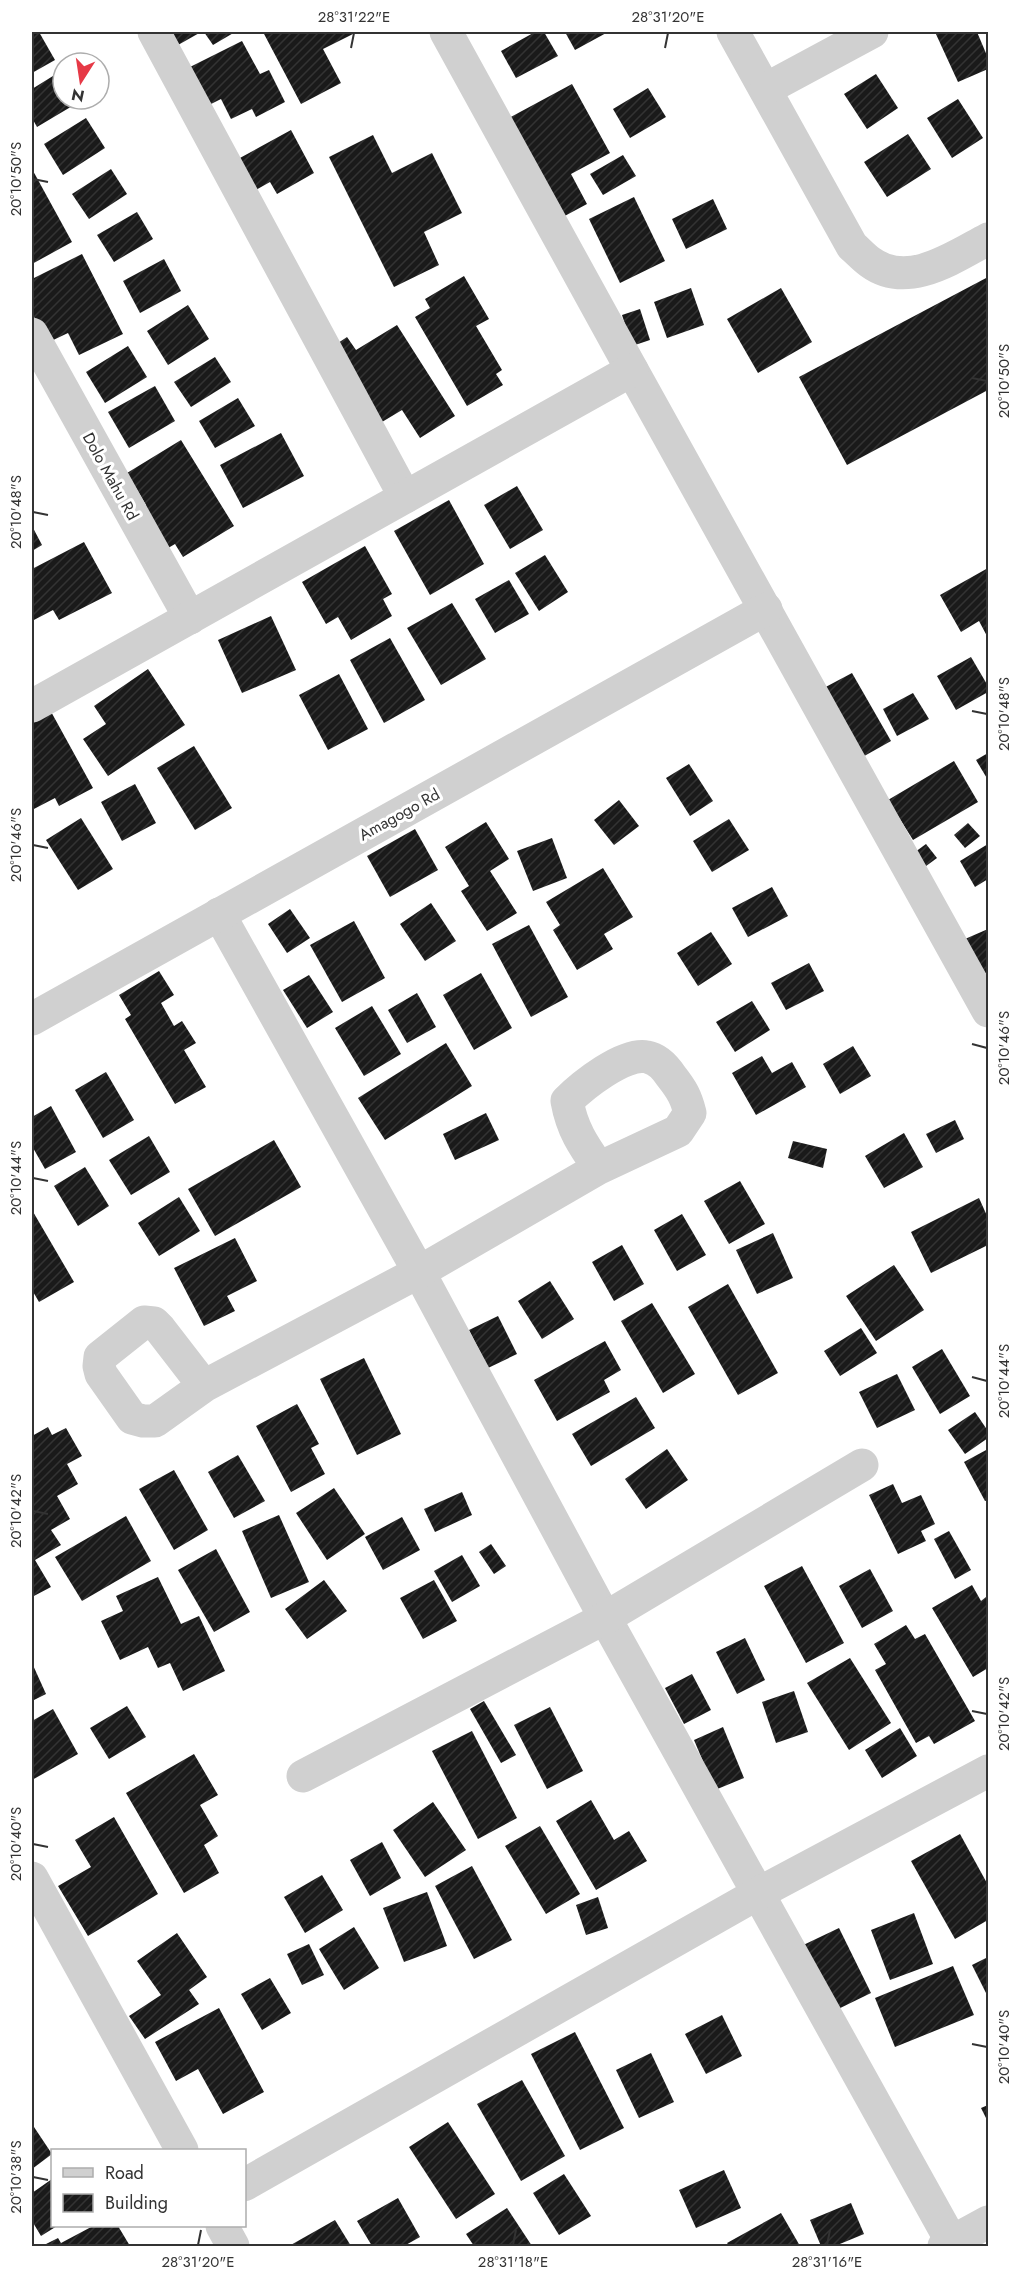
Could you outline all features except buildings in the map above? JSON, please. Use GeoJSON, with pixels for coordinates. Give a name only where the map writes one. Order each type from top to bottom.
{"type":"FeatureCollection","features":[{"type":"Feature","properties":{"kind":"street"},"geometry":{"type":"LineString","coordinates":[[154,32],[405,497]]}},
{"type":"Feature","properties":{"kind":"street"},"geometry":{"type":"LineString","coordinates":[[446,32],[988,1011]]}},
{"type":"Feature","properties":{"kind":"street"},"geometry":{"type":"LineString","coordinates":[[733,32],[852,246],[871,263],[894,273],[917,272],[937,266],[988,239]]}},
{"type":"Feature","properties":{"kind":"street"},"geometry":{"type":"LineString","coordinates":[[766,90],[872,32]]}},
{"type":"Feature","properties":{"kind":"street","name":"Dolo Mahu Rd"},"geometry":{"type":"LineString","coordinates":[[32,334],[190,618]]}},
{"type":"Feature","properties":{"kind":"street"},"geometry":{"type":"LineString","coordinates":[[32,706],[632,370]]}},
{"type":"Feature","properties":{"kind":"street","name":"Amagogo Rd"},"geometry":{"type":"LineString","coordinates":[[32,1018],[766,609]]}},
{"type":"Feature","properties":{"kind":"street"},"geometry":{"type":"LineString","coordinates":[[219,914],[419,1272],[605,1618],[950,2245],[988,2222]]}},
{"type":"Feature","properties":{"kind":"street"},"geometry":{"type":"LineString","coordinates":[[204,1386],[419,1272],[599,1168]]}},
{"type":"Feature","properties":{"kind":"street"},"geometry":{"type":"LineString","coordinates":[[303,1776],[605,1618],[862,1465]]}},
{"type":"Feature","properties":{"kind":"street"},"geometry":{"type":"LineString","coordinates":[[246,2184],[757,1894],[988,1771]]}},
{"type":"Feature","properties":{"kind":"street"},"geometry":{"type":"LineString","coordinates":[[32,1878],[181,2149]]}},
{"type":"Feature","properties":{"kind":"street"},"geometry":{"type":"LineString","coordinates":[[223,2227],[233,2247]]}}]}
